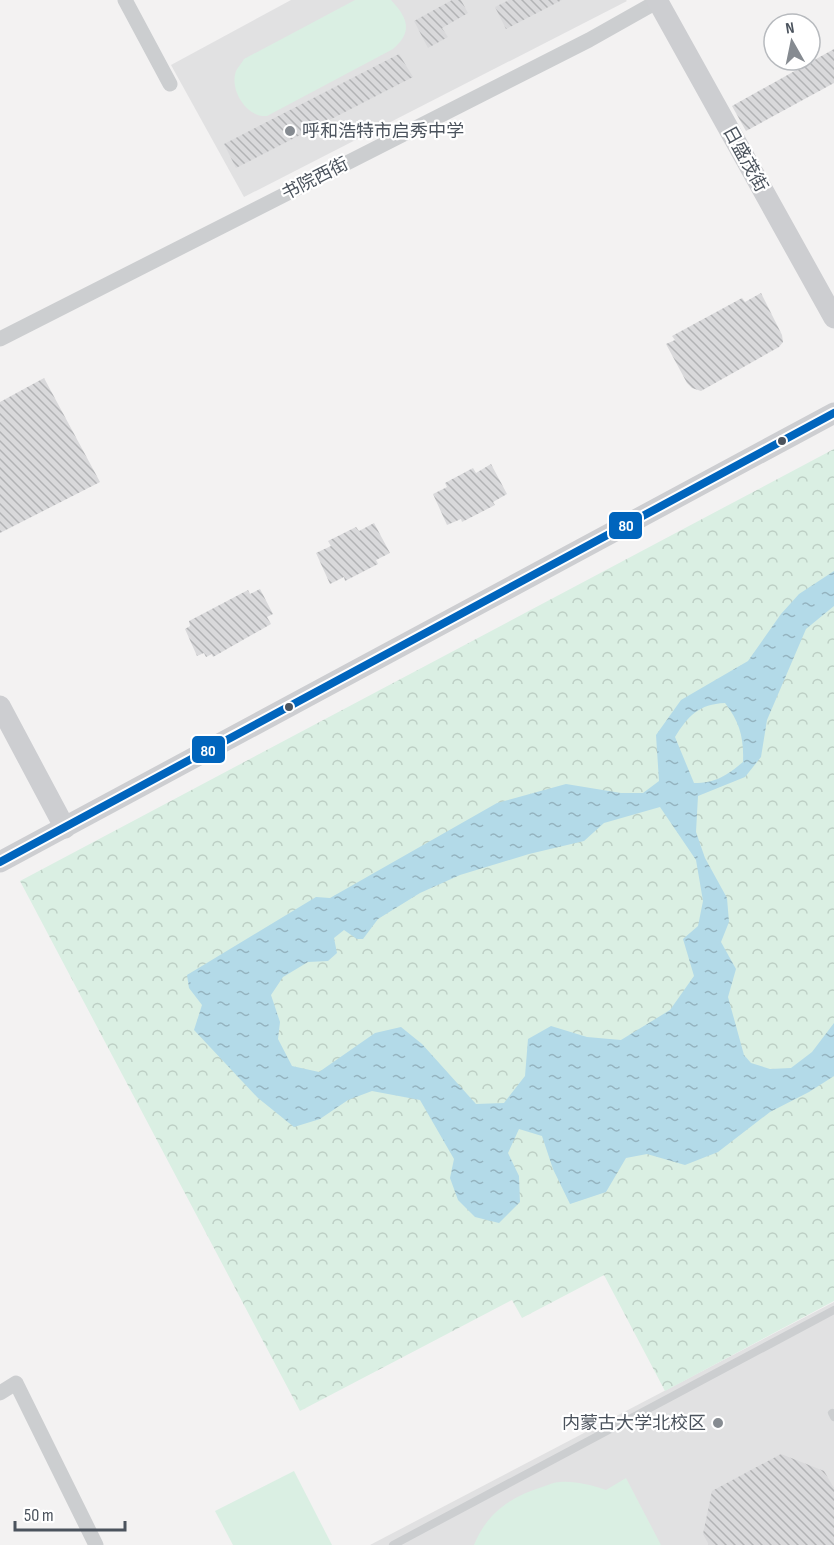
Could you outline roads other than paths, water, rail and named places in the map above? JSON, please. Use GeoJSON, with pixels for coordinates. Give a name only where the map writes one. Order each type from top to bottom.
{"type":"FeatureCollection","features":[{"type":"Feature","properties":{"kind":"street"},"geometry":{"type":"LineString","coordinates":[[125,0],[170,84]]}},
{"type":"Feature","properties":{"kind":"street","name":"日盛茂街"},"geometry":{"type":"LineString","coordinates":[[658,0],[834,318]]}},
{"type":"Feature","properties":{"kind":"street","name":"书院西街"},"geometry":{"type":"LineString","coordinates":[[0,339],[589,40],[658,0]]}},
{"type":"Feature","properties":{"kind":"street"},"geometry":{"type":"LineString","coordinates":[[0,862],[834,413]]}},
{"type":"Feature","properties":{"kind":"street"},"geometry":{"type":"LineString","coordinates":[[0,706],[65,828]]}},
{"type":"Feature","properties":{"kind":"street"},"geometry":{"type":"LineString","coordinates":[[0,1393],[16,1383],[96,1545]]}},
{"type":"Feature","properties":{"kind":"lane"},"geometry":{"type":"LineString","coordinates":[[393,1545],[834,1310]]}},
{"type":"Feature","properties":{"kind":"water"},"geometry":{"type":"Polygon","coordinates":[[[834,571],[834,606],[806,629],[767,720],[761,757],[745,777],[698,796],[696,832],[705,858],[727,898],[729,922],[721,942],[736,969],[728,997],[744,1055],[751,1063],[770,1069],[791,1068],[812,1052],[834,1023],[834,1076],[770,1112],[718,1152],[685,1165],[647,1154],[626,1158],[606,1192],[570,1204],[553,1169],[542,1136],[519,1129],[508,1153],[519,1176],[520,1202],[499,1223],[475,1217],[458,1200],[450,1178],[454,1159],[420,1100],[372,1091],[348,1100],[320,1119],[294,1127],[258,1098],[194,1030],[202,1005],[189,988],[187,975],[316,897],[330,898],[497,803],[566,784],[621,793],[643,793],[659,781],[656,735],[681,700],[748,661],[781,614],[799,594],[834,571]],[[725,703],[708,706],[695,712],[675,737],[694,783],[709,782],[720,778],[743,762],[740,731],[725,703]],[[660,807],[604,823],[584,841],[529,854],[460,875],[420,893],[378,919],[363,939],[357,939],[344,930],[334,938],[337,953],[328,961],[308,962],[283,977],[271,995],[280,1022],[278,1039],[292,1066],[319,1072],[375,1033],[401,1027],[422,1044],[476,1104],[504,1103],[525,1076],[528,1039],[551,1026],[587,1037],[621,1040],[670,1010],[694,976],[683,939],[698,926],[703,901],[696,860],[660,807]]]}},
{"type":"Feature","properties":{"kind":"place","name":"呼和浩特市启秀中学"},"geometry":{"type":"Point","coordinates":[290,131]}},
{"type":"Feature","properties":{"kind":"place","name":"内蒙古大学北校区"},"geometry":{"type":"Point","coordinates":[718,1423]}}]}
